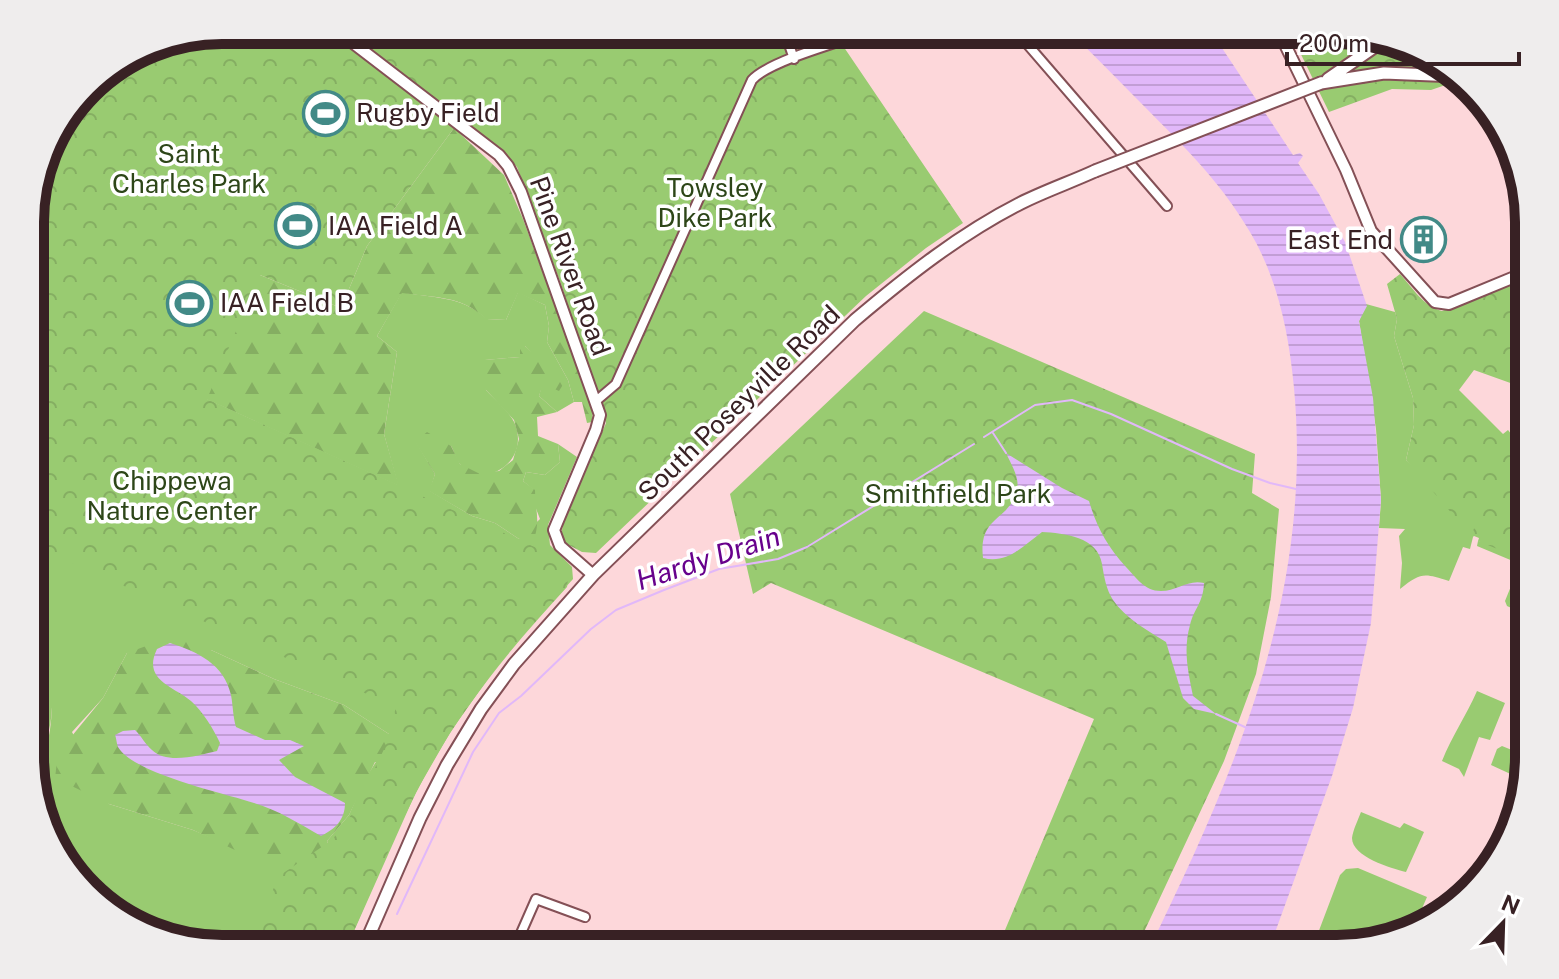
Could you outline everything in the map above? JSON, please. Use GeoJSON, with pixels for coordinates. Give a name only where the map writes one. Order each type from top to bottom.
{"type":"FeatureCollection","features":[{"type":"Feature","properties":{"kind":"main road"},"geometry":{"type":"LineString","coordinates":[[1321,83],[1372,48]]}},
{"type":"Feature","properties":{"kind":"main road"},"geometry":{"type":"LineString","coordinates":[[1321,83],[1384,73],[1438,75]]}},
{"type":"Feature","properties":{"kind":"main road","name":"South Poseyville Road"},"geometry":{"type":"LineString","coordinates":[[369,935],[426,807],[465,735],[514,664],[593,575],[855,320],[921,265],[1023,202],[1321,83]]}},
{"type":"Feature","properties":{"kind":"street","name":"Pine River Road"},"geometry":{"type":"LineString","coordinates":[[355,44],[499,155],[521,192],[600,415],[554,530],[560,546],[593,575]]}},
{"type":"Feature","properties":{"kind":"street"},"geometry":{"type":"LineString","coordinates":[[789,44],[794,59]]}},
{"type":"Feature","properties":{"kind":"street"},"geometry":{"type":"LineString","coordinates":[[596,401],[616,384],[752,80],[757,74],[836,44]]}},
{"type":"Feature","properties":{"kind":"street"},"geometry":{"type":"LineString","coordinates":[[1027,44],[1167,206]]}},
{"type":"Feature","properties":{"kind":"street"},"geometry":{"type":"LineString","coordinates":[[1285,44],[1346,170],[1371,231],[1435,302],[1441,305],[1515,276]]}},
{"type":"Feature","properties":{"kind":"street"},"geometry":{"type":"LineString","coordinates":[[520,935],[536,899],[585,917]]}},
{"type":"Feature","properties":{"kind":"green space"},"geometry":{"type":"Polygon","coordinates":[[[211,44],[345,44],[454,128],[367,246],[341,308],[260,275],[207,399],[559,558],[569,572],[567,587],[484,685],[431,764],[352,935],[253,935],[279,876],[332,840],[355,810],[386,745],[396,707],[44,550],[44,222],[50,176],[68,133],[96,96],[133,68],[165,53],[211,44]]]}},
{"type":"Feature","properties":{"kind":"green space","name":"Saint Charles Park"},"geometry":{"type":"Polygon","coordinates":[[[224,44],[260,275],[341,308],[367,246],[454,128],[504,175],[593,409],[592,422],[587,423],[582,402],[574,402],[568,380],[547,342],[549,326],[545,305],[518,293],[506,320],[486,319],[477,311],[447,299],[402,293],[377,336],[397,352],[384,434],[399,486],[206,399],[151,59],[187,47],[224,44]]]}},
{"type":"Feature","properties":{"kind":"green space","name":"Towsley Dike Park"},"geometry":{"type":"Polygon","coordinates":[[[842,44],[963,223],[866,296],[596,553],[582,552],[565,543],[561,535],[606,423],[561,284],[517,167],[364,45],[842,44]]]}},
{"type":"Feature","properties":{"kind":"green space"},"geometry":{"type":"Polygon","coordinates":[[[1296,44],[1337,44],[1383,50],[1416,62],[1449,84],[1431,90],[1392,89],[1329,112],[1296,44]]]}},
{"type":"Feature","properties":{"kind":"green space"},"geometry":{"type":"Polygon","coordinates":[[[1400,274],[1424,301],[1442,311],[1515,282],[1515,385],[1474,370],[1459,390],[1503,434],[1508,430],[1515,439],[1515,556],[1478,541],[1479,538],[1471,538],[1475,525],[1454,516],[1406,460],[1414,425],[1413,398],[1394,336],[1397,319],[1387,284],[1400,274]]]}},
{"type":"Feature","properties":{"kind":"green space","name":"Chippewa Nature Center"},"geometry":{"type":"Polygon","coordinates":[[[402,292],[457,302],[487,319],[506,320],[518,292],[545,305],[549,326],[547,342],[568,380],[574,402],[557,412],[539,396],[541,369],[525,346],[520,346],[520,357],[485,360],[486,390],[515,424],[518,438],[511,460],[492,473],[481,474],[470,471],[459,462],[451,446],[416,442],[435,474],[430,491],[472,516],[495,523],[519,539],[540,519],[535,506],[535,491],[523,481],[526,472],[545,475],[560,462],[558,444],[577,457],[548,525],[550,545],[572,567],[573,579],[504,656],[451,731],[416,792],[352,935],[222,935],[176,929],[143,917],[105,891],[88,874],[62,836],[50,803],[44,757],[52,708],[44,702],[44,392],[206,399],[398,485],[384,434],[397,352],[377,336],[402,292]],[[211,650],[127,653],[103,698],[72,732],[109,804],[193,830],[228,845],[333,855],[327,841],[349,815],[364,781],[392,736],[344,705],[274,679],[211,650]]]}},
{"type":"Feature","properties":{"kind":"green space"},"geometry":{"type":"Polygon","coordinates":[[[1366,304],[1395,312],[1397,319],[1394,336],[1413,398],[1414,425],[1406,460],[1476,525],[1470,549],[1463,547],[1449,581],[1423,576],[1400,589],[1402,563],[1399,536],[1405,529],[1379,528],[1381,500],[1376,429],[1359,321],[1366,304]]]}},
{"type":"Feature","properties":{"kind":"green space","name":"Smithfield Park"},"geometry":{"type":"Polygon","coordinates":[[[924,311],[1255,454],[1252,493],[1279,509],[1271,597],[1256,674],[1224,761],[1143,935],[1003,935],[1094,719],[771,583],[753,594],[730,494],[924,311]]]}},
{"type":"Feature","properties":{"kind":"green space"},"geometry":{"type":"Polygon","coordinates":[[[520,345],[525,346],[564,383],[559,391],[543,384],[539,396],[557,412],[537,417],[538,436],[558,444],[560,462],[545,475],[526,472],[523,481],[535,490],[537,524],[535,536],[519,539],[495,523],[472,516],[429,491],[435,474],[415,442],[427,432],[451,446],[460,464],[478,473],[499,471],[513,460],[519,439],[514,420],[486,390],[479,375],[484,360],[520,357],[520,345]]]}},
{"type":"Feature","properties":{"kind":"green space"},"geometry":{"type":"Polygon","coordinates":[[[1478,541],[1515,546],[1515,562],[1477,546],[1478,541]]]}},
{"type":"Feature","properties":{"kind":"green space"},"geometry":{"type":"Polygon","coordinates":[[[1515,576],[1515,610],[1507,606],[1505,601],[1515,576]]]}},
{"type":"Feature","properties":{"kind":"green space"},"geometry":{"type":"Polygon","coordinates":[[[184,641],[344,705],[392,736],[396,763],[375,762],[349,815],[327,841],[333,855],[295,874],[273,868],[193,830],[109,804],[55,778],[58,753],[103,698],[127,653],[157,642],[184,641]]]}},
{"type":"Feature","properties":{"kind":"green space"},"geometry":{"type":"Polygon","coordinates":[[[1477,691],[1505,703],[1490,740],[1479,737],[1464,777],[1459,769],[1442,761],[1477,691]]]}},
{"type":"Feature","properties":{"kind":"green space"},"geometry":{"type":"Polygon","coordinates":[[[44,701],[52,707],[44,746],[44,701]]]}},
{"type":"Feature","properties":{"kind":"green space"},"geometry":{"type":"Polygon","coordinates":[[[1502,746],[1515,751],[1514,776],[1491,765],[1497,749],[1502,746]]]}},
{"type":"Feature","properties":{"kind":"green space"},"geometry":{"type":"Polygon","coordinates":[[[1361,812],[1400,828],[1404,823],[1424,832],[1406,872],[1373,861],[1358,851],[1352,838],[1361,812]]]}},
{"type":"Feature","properties":{"kind":"green space"},"geometry":{"type":"Polygon","coordinates":[[[1358,868],[1427,897],[1420,914],[1383,929],[1348,935],[1317,935],[1340,875],[1346,869],[1358,868]]]}},
{"type":"Feature","properties":{"kind":"shaded area"},"geometry":{"type":"Polygon","coordinates":[[[1082,44],[1219,44],[1293,155],[1300,153],[1303,156],[1298,163],[1345,242],[1367,306],[1359,321],[1373,398],[1381,500],[1371,623],[1353,708],[1332,776],[1274,935],[1156,935],[1211,814],[1262,678],[1280,608],[1292,537],[1297,464],[1289,347],[1275,288],[1260,250],[1238,212],[1180,143],[1082,44]]]}},
{"type":"Feature","properties":{"kind":"shaded area"},"geometry":{"type":"Polygon","coordinates":[[[1006,453],[1089,501],[1108,544],[1145,586],[1161,591],[1204,583],[1188,634],[1187,660],[1193,696],[1216,714],[1194,709],[1183,698],[1166,642],[1137,624],[1118,607],[1107,587],[1099,555],[1087,542],[1070,535],[1042,532],[1008,556],[983,558],[985,534],[1008,508],[1017,490],[1016,476],[1006,453]]]}},
{"type":"Feature","properties":{"kind":"shaded area"},"geometry":{"type":"Polygon","coordinates":[[[170,643],[200,655],[216,667],[228,684],[236,727],[265,740],[290,740],[304,746],[279,760],[295,777],[345,803],[341,819],[335,827],[321,836],[263,806],[160,774],[127,757],[118,747],[115,735],[135,730],[158,755],[184,758],[217,751],[220,743],[200,710],[156,675],[153,660],[157,649],[170,643]]]}},
{"type":"Feature","properties":{"kind":"waterway","name":"Hardy Drain"},"geometry":{"type":"LineString","coordinates":[[984,437],[1035,405],[1072,400],[1111,414],[1232,469],[1296,489]]}},
{"type":"Feature","properties":{"kind":"waterway"},"geometry":{"type":"LineString","coordinates":[[993,433],[1006,453]]}},
{"type":"Feature","properties":{"kind":"waterway","name":"Hardy Drain"},"geometry":{"type":"LineString","coordinates":[[397,914],[473,752],[499,713],[591,629],[616,610],[719,569],[778,559],[807,547],[974,444]]}},
{"type":"Feature","properties":{"kind":"waterway"},"geometry":{"type":"LineString","coordinates":[[1216,714],[1247,728]]}},
{"type":"Feature","properties":{"kind":"place","name":"Rugby Field"},"geometry":{"type":"Point","coordinates":[325,113]}},
{"type":"Feature","properties":{"kind":"place","name":"IAA Field A"},"geometry":{"type":"Point","coordinates":[297,226]}},
{"type":"Feature","properties":{"kind":"place","name":"East End"},"geometry":{"type":"Point","coordinates":[1424,240]}},
{"type":"Feature","properties":{"kind":"place","name":"IAA Field B"},"geometry":{"type":"Point","coordinates":[189,303]}}]}
